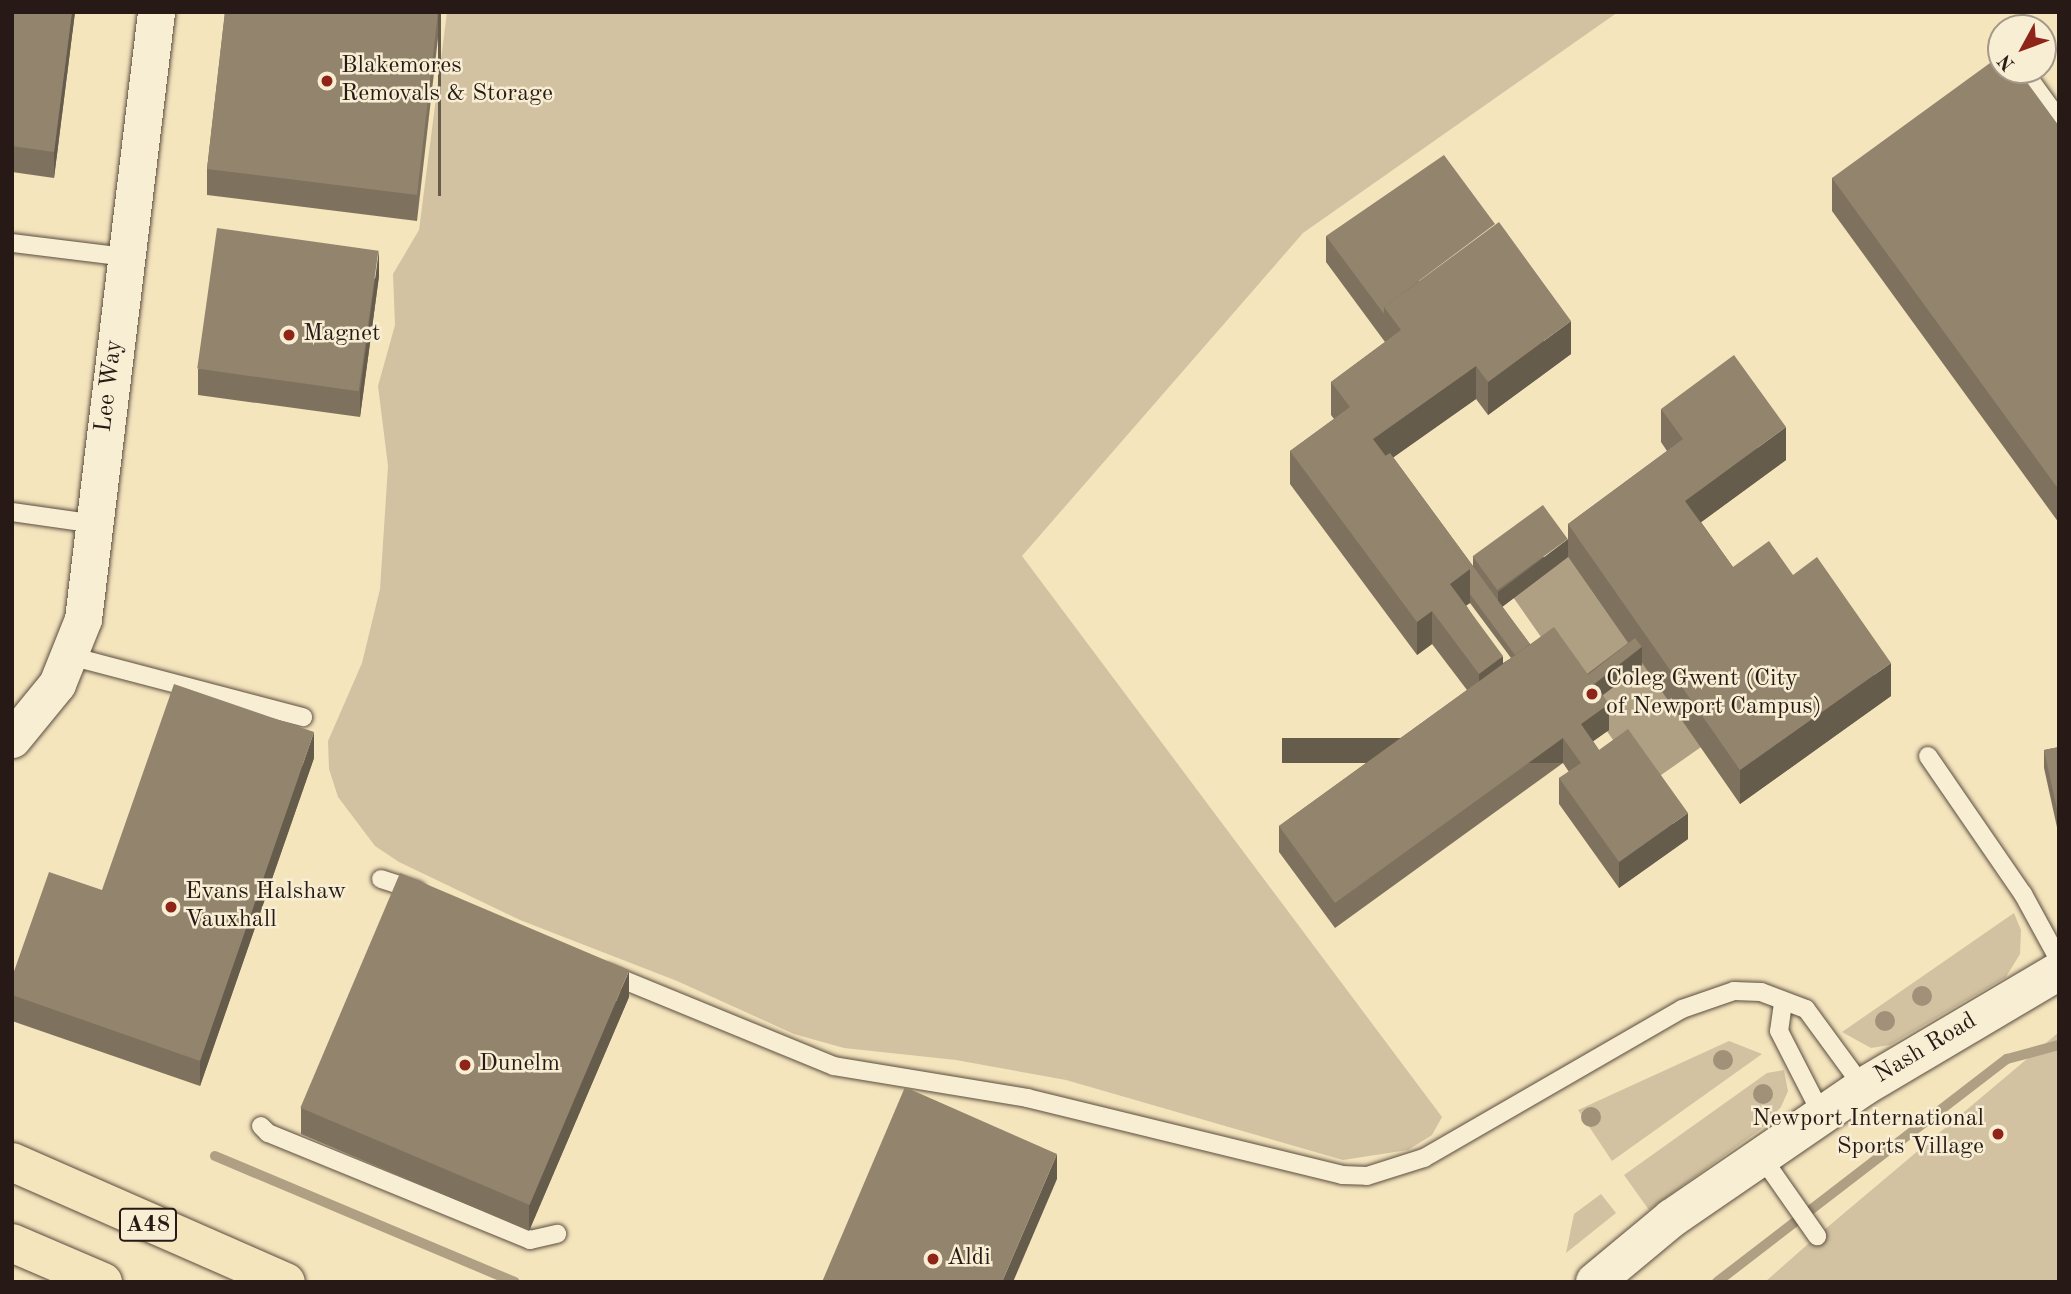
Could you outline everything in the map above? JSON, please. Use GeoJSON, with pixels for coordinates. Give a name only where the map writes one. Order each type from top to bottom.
{"type":"FeatureCollection","features":[{"type":"Feature","properties":{"kind":"main road","name":"A48"},"geometry":{"type":"LineString","coordinates":[[12,1162],[286,1282]]}},
{"type":"Feature","properties":{"kind":"main road"},"geometry":{"type":"LineString","coordinates":[[12,1243],[103,1282]]}},
{"type":"Feature","properties":{"kind":"street","name":"Lee Way"},"geometry":{"type":"LineString","coordinates":[[12,739],[57,684],[83,619],[156,12]]}},
{"type":"Feature","properties":{"kind":"street","name":"Nash Road"},"geometry":{"type":"LineString","coordinates":[[1595,1282],[1672,1218],[1863,1087],[2059,971]]}},
{"type":"Feature","properties":{"kind":"lane"},"geometry":{"type":"LineString","coordinates":[[2033,84],[2059,120]]}},
{"type":"Feature","properties":{"kind":"lane"},"geometry":{"type":"LineString","coordinates":[[12,243],[126,257]]}},
{"type":"Feature","properties":{"kind":"lane"},"geometry":{"type":"LineString","coordinates":[[12,512],[96,524]]}},
{"type":"Feature","properties":{"kind":"lane"},"geometry":{"type":"LineString","coordinates":[[70,656],[303,717]]}},
{"type":"Feature","properties":{"kind":"lane"},"geometry":{"type":"LineString","coordinates":[[1928,756],[2024,894],[2059,960]]}},
{"type":"Feature","properties":{"kind":"lane"},"geometry":{"type":"LineString","coordinates":[[381,879],[439,900]]}},
{"type":"Feature","properties":{"kind":"lane"},"geometry":{"type":"LineString","coordinates":[[596,967],[657,995],[834,1066],[1027,1098],[1315,1171],[1367,1176],[1424,1158],[1682,1009],[1734,991],[1761,992],[1783,1003],[1806,1009],[1863,1087]]}},
{"type":"Feature","properties":{"kind":"lane"},"geometry":{"type":"LineString","coordinates":[[1783,1003],[1779,1031],[1822,1115]]}},
{"type":"Feature","properties":{"kind":"lane"},"geometry":{"type":"LineString","coordinates":[[261,1126],[268,1133],[530,1240],[557,1234]]}},
{"type":"Feature","properties":{"kind":"lane"},"geometry":{"type":"LineString","coordinates":[[1761,1156],[1816,1236]]}},
{"type":"Feature","properties":{"kind":"shaded area"},"geometry":{"type":"Polygon","coordinates":[[[447,12],[1618,12],[1303,233],[1022,556],[1442,1117],[1432,1135],[1408,1150],[1343,1160],[1066,1080],[956,1060],[844,1048],[794,1034],[677,981],[520,920],[399,862],[375,846],[338,797],[329,769],[328,741],[362,663],[380,589],[388,466],[378,386],[395,325],[393,274],[419,230],[447,12]]]}},
{"type":"Feature","properties":{"kind":"shaded area"},"geometry":{"type":"Polygon","coordinates":[[[1568,557],[1701,747],[1645,786],[1512,596],[1568,557]]]}},
{"type":"Feature","properties":{"kind":"shaded area"},"geometry":{"type":"Polygon","coordinates":[[[2014,913],[2021,930],[2020,954],[2006,977],[1890,1045],[1871,1048],[1842,1032],[2014,913]]]}},
{"type":"Feature","properties":{"kind":"shaded area","name":"Newport International Sports Village"},"geometry":{"type":"Polygon","coordinates":[[[2059,1032],[2059,1282],[1765,1282],[1817,1236],[2059,1032]]]}},
{"type":"Feature","properties":{"kind":"shaded area"},"geometry":{"type":"Polygon","coordinates":[[[1729,1041],[1762,1054],[1612,1161],[1578,1110],[1729,1041]]]}},
{"type":"Feature","properties":{"kind":"shaded area"},"geometry":{"type":"Polygon","coordinates":[[[1784,1070],[1788,1091],[1781,1107],[1761,1129],[1649,1210],[1624,1175],[1767,1073],[1784,1070]]]}},
{"type":"Feature","properties":{"kind":"shaded area"},"geometry":{"type":"Polygon","coordinates":[[[1601,1194],[1616,1213],[1566,1253],[1574,1214],[1601,1194]]]}},
{"type":"Feature","properties":{"kind":"building"},"geometry":{"type":"Polygon","coordinates":[[[12,12],[72,12],[54,152],[12,146],[12,12]]]}},
{"type":"Feature","properties":{"kind":"building"},"geometry":{"type":"Polygon","coordinates":[[[225,12],[438,12],[417,195],[207,169],[225,12]]]}},
{"type":"Feature","properties":{"kind":"building"},"geometry":{"type":"Polygon","coordinates":[[[1987,65],[1987,84],[2028,84],[2059,126],[2059,490],[1832,178],[1987,65]]]}},
{"type":"Feature","properties":{"kind":"building"},"geometry":{"type":"Polygon","coordinates":[[[1444,155],[1495,224],[1384,307],[1384,314],[1326,236],[1444,155]]]}},
{"type":"Feature","properties":{"kind":"building"},"geometry":{"type":"Polygon","coordinates":[[[1499,222],[1571,321],[1488,382],[1476,366],[1373,439],[1470,569],[1450,584],[1503,656],[1479,674],[1432,611],[1417,622],[1290,451],[1350,407],[1331,382],[1401,330],[1384,307],[1499,222]]]}},
{"type":"Feature","properties":{"kind":"building"},"geometry":{"type":"Polygon","coordinates":[[[217,228],[378,251],[359,391],[197,369],[217,228]]]}},
{"type":"Feature","properties":{"kind":"building"},"geometry":{"type":"Polygon","coordinates":[[[1734,355],[1786,427],[1685,501],[1733,567],[1769,541],[1793,575],[1817,557],[1891,663],[1740,770],[1568,524],[1683,439],[1661,409],[1734,355]]]}},
{"type":"Feature","properties":{"kind":"building"},"geometry":{"type":"Polygon","coordinates":[[[1390,453],[1530,644],[1515,655],[1470,594],[1470,569],[1385,456],[1390,453]]]}},
{"type":"Feature","properties":{"kind":"building"},"geometry":{"type":"Polygon","coordinates":[[[1543,505],[1568,539],[1497,590],[1473,556],[1543,505]]]}},
{"type":"Feature","properties":{"kind":"building"},"geometry":{"type":"Polygon","coordinates":[[[1554,627],[1609,704],[1581,724],[1599,750],[1628,729],[1688,813],[1619,862],[1559,778],[1581,763],[1563,738],[1335,903],[1279,826],[1554,627]]]}},
{"type":"Feature","properties":{"kind":"building"},"geometry":{"type":"Polygon","coordinates":[[[1635,638],[1642,647],[1594,684],[1588,675],[1635,638]]]}},
{"type":"Feature","properties":{"kind":"building"},"geometry":{"type":"Polygon","coordinates":[[[174,684],[314,732],[200,1061],[12,995],[12,977],[49,872],[102,890],[174,684]]]}},
{"type":"Feature","properties":{"kind":"building"},"geometry":{"type":"Polygon","coordinates":[[[2059,747],[2059,814],[2058,814],[2044,750],[2059,747]]]}},
{"type":"Feature","properties":{"kind":"building"},"geometry":{"type":"Polygon","coordinates":[[[400,873],[629,970],[530,1205],[300,1108],[400,873]]]}},
{"type":"Feature","properties":{"kind":"building"},"geometry":{"type":"Polygon","coordinates":[[[905,1087],[1057,1154],[1002,1282],[822,1282],[905,1087]]]}},
{"type":"Feature","properties":{"kind":"waterway"},"geometry":{"type":"LineString","coordinates":[[1717,1282],[2007,1059],[2059,1045]]}},
{"type":"Feature","properties":{"kind":"waterway"},"geometry":{"type":"LineString","coordinates":[[215,1156],[515,1282]]}},
{"type":"Feature","properties":{"kind":"place","name":"Blakemores Removals & Storage"},"geometry":{"type":"Point","coordinates":[327,81]}},
{"type":"Feature","properties":{"kind":"place","name":"Magnet"},"geometry":{"type":"Point","coordinates":[289,335]}},
{"type":"Feature","properties":{"kind":"place","name":"Coleg Gwent (City of Newport Campus)"},"geometry":{"type":"Point","coordinates":[1592,694]}},
{"type":"Feature","properties":{"kind":"place","name":"Evans Halshaw Vauxhall"},"geometry":{"type":"Point","coordinates":[171,907]}},
{"type":"Feature","properties":{"kind":"place","name":"Dunelm"},"geometry":{"type":"Point","coordinates":[465,1065]}},
{"type":"Feature","properties":{"kind":"place","name":"Newport International Sports Village"},"geometry":{"type":"Point","coordinates":[1998,1134]}},
{"type":"Feature","properties":{"kind":"place","name":"Aldi"},"geometry":{"type":"Point","coordinates":[933,1259]}}]}
